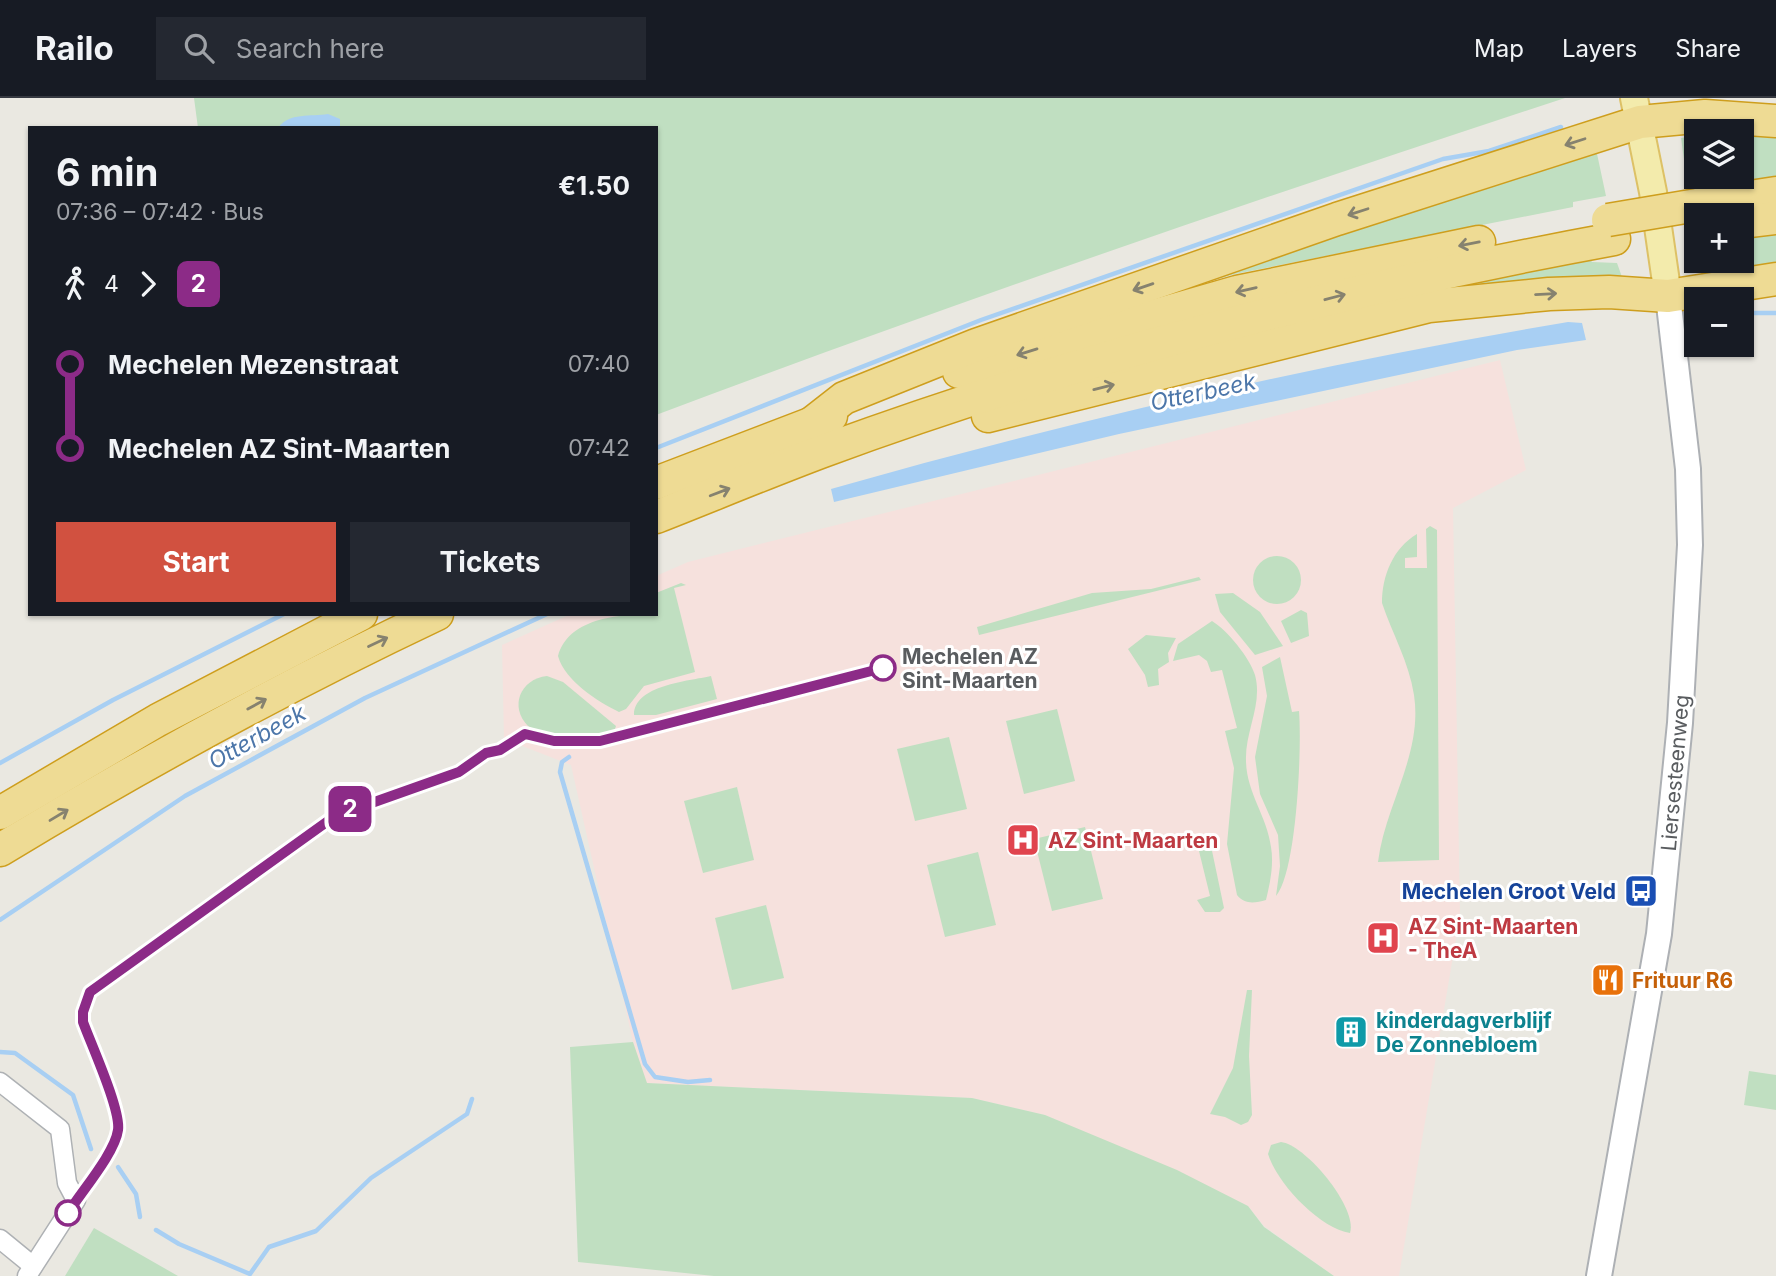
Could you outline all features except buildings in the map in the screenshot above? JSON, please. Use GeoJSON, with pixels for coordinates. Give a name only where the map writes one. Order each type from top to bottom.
{"type":"FeatureCollection","features":[{"type":"Feature","properties":{"kind":"highway"},"geometry":{"type":"LineString","coordinates":[[658,482],[818,437],[844,398],[976,345],[1337,219],[1637,110],[1776,121]]}},
{"type":"Feature","properties":{"kind":"highway"},"geometry":{"type":"LineString","coordinates":[[1741,203],[1776,193]]}},
{"type":"Feature","properties":{"kind":"highway"},"geometry":{"type":"LineString","coordinates":[[658,516],[818,437],[961,372],[1237,292],[1356,266],[1684,218]]}},
{"type":"Feature","properties":{"kind":"highway"},"geometry":{"type":"LineString","coordinates":[[1754,221],[1776,218]]}},
{"type":"Feature","properties":{"kind":"highway"},"geometry":{"type":"LineString","coordinates":[[818,437],[846,456],[979,418],[1429,306],[1549,294],[1609,292],[1668,296],[1776,279]]}},
{"type":"Feature","properties":{"kind":"highway"},"geometry":{"type":"LineString","coordinates":[[2,810],[158,720],[357,616]]}},
{"type":"Feature","properties":{"kind":"highway"},"geometry":{"type":"LineString","coordinates":[[0,850],[100,790],[318,670],[434,616]]}},
{"type":"Feature","properties":{"kind":"main road","name":"Liersesteenweg"},"geometry":{"type":"LineString","coordinates":[[1599,1276],[1659,934],[1680,723],[1690,545],[1688,469],[1665,265],[1637,110]]}},
{"type":"Feature","properties":{"kind":"street"},"geometry":{"type":"LineString","coordinates":[[0,1082],[60,1129],[66,1183],[76,1200],[30,1271],[0,1239]]}},
{"type":"Feature","properties":{"kind":"shaded area","name":"AZ Sint-Maarten"},"geometry":{"type":"Polygon","coordinates":[[[1500,360],[1526,470],[1453,508],[1460,915],[1399,1276],[1334,1276],[1264,1226],[1248,1206],[1045,1115],[972,1098],[646,1083],[633,1042],[571,765],[504,739],[502,645],[567,616],[658,616],[658,575],[688,562],[1500,360]]]}},
{"type":"Feature","properties":{"kind":"green space"},"geometry":{"type":"Polygon","coordinates":[[[194,98],[1565,98],[1109,252],[658,414],[658,126],[198,126],[194,98]]]}},
{"type":"Feature","properties":{"kind":"green space"},"geometry":{"type":"Polygon","coordinates":[[[1754,132],[1776,132],[1776,179],[1754,182],[1754,132]]]}},
{"type":"Feature","properties":{"kind":"green space"},"geometry":{"type":"Polygon","coordinates":[[[1681,138],[1684,138],[1684,160],[1681,138]]]}},
{"type":"Feature","properties":{"kind":"green space"},"geometry":{"type":"Polygon","coordinates":[[[1596,149],[1606,196],[1573,202],[1573,207],[1235,274],[1070,321],[1596,149]]]}},
{"type":"Feature","properties":{"kind":"green space"},"geometry":{"type":"Polygon","coordinates":[[[1776,232],[1776,271],[1739,277],[1725,273],[1754,273],[1754,234],[1776,232]]]}},
{"type":"Feature","properties":{"kind":"green space"},"geometry":{"type":"Polygon","coordinates":[[[1590,259],[1592,262],[1617,263],[1622,277],[1371,303],[1590,259]]]}},
{"type":"Feature","properties":{"kind":"green space"},"geometry":{"type":"Polygon","coordinates":[[[1430,526],[1437,530],[1439,860],[1378,862],[1388,820],[1408,759],[1415,717],[1412,683],[1382,603],[1384,583],[1395,555],[1417,534],[1417,557],[1405,558],[1405,568],[1427,568],[1426,529],[1430,526]]]}},
{"type":"Feature","properties":{"kind":"green space"},"geometry":{"type":"Polygon","coordinates":[[[1277,556],[1294,563],[1301,580],[1294,597],[1277,604],[1260,597],[1253,580],[1260,563],[1277,556]]]}},
{"type":"Feature","properties":{"kind":"green space"},"geometry":{"type":"Polygon","coordinates":[[[1199,577],[1201,580],[979,635],[977,627],[1092,593],[1151,589],[1199,577]]]}},
{"type":"Feature","properties":{"kind":"green space"},"geometry":{"type":"Polygon","coordinates":[[[681,583],[686,585],[674,588],[695,672],[644,686],[626,709],[619,712],[575,682],[567,674],[558,656],[564,643],[585,625],[622,616],[658,616],[658,592],[681,583]]]}},
{"type":"Feature","properties":{"kind":"green space"},"geometry":{"type":"Polygon","coordinates":[[[1233,593],[1260,612],[1283,646],[1255,655],[1220,612],[1215,594],[1233,593]]]}},
{"type":"Feature","properties":{"kind":"green space"},"geometry":{"type":"Polygon","coordinates":[[[1301,610],[1307,613],[1309,636],[1291,643],[1281,621],[1301,610]]]}},
{"type":"Feature","properties":{"kind":"green space"},"geometry":{"type":"Polygon","coordinates":[[[1212,621],[1243,653],[1255,675],[1257,686],[1246,749],[1247,772],[1269,836],[1272,860],[1266,900],[1258,902],[1247,902],[1237,895],[1227,844],[1234,768],[1225,731],[1237,728],[1222,670],[1211,672],[1207,661],[1199,655],[1173,661],[1178,644],[1212,621]]]}},
{"type":"Feature","properties":{"kind":"green space"},"geometry":{"type":"Polygon","coordinates":[[[1146,635],[1176,638],[1168,653],[1169,662],[1158,669],[1159,685],[1148,687],[1145,675],[1128,649],[1146,635]]]}},
{"type":"Feature","properties":{"kind":"green space"},"geometry":{"type":"Polygon","coordinates":[[[1280,657],[1292,712],[1299,711],[1300,751],[1289,862],[1276,896],[1280,866],[1278,835],[1260,794],[1255,757],[1267,696],[1262,667],[1280,657]]]}},
{"type":"Feature","properties":{"kind":"green space"},"geometry":{"type":"Polygon","coordinates":[[[547,676],[563,682],[616,726],[614,732],[594,737],[570,738],[547,734],[528,726],[519,711],[520,695],[530,682],[547,676]]]}},
{"type":"Feature","properties":{"kind":"green space"},"geometry":{"type":"Polygon","coordinates":[[[711,676],[717,699],[656,715],[634,715],[636,705],[653,691],[711,676]]]}},
{"type":"Feature","properties":{"kind":"green space"},"geometry":{"type":"Polygon","coordinates":[[[1057,709],[1075,781],[1024,794],[1006,721],[1057,709]]]}},
{"type":"Feature","properties":{"kind":"green space"},"geometry":{"type":"Polygon","coordinates":[[[949,737],[967,809],[915,821],[897,749],[949,737]]]}},
{"type":"Feature","properties":{"kind":"green space"},"geometry":{"type":"Polygon","coordinates":[[[737,787],[754,860],[703,873],[684,801],[737,787]]]}},
{"type":"Feature","properties":{"kind":"green space"},"geometry":{"type":"Polygon","coordinates":[[[1085,827],[1103,899],[1052,911],[1034,839],[1085,827]]]}},
{"type":"Feature","properties":{"kind":"green space"},"geometry":{"type":"Polygon","coordinates":[[[1203,841],[1211,846],[1224,908],[1220,912],[1205,912],[1197,900],[1210,896],[1198,847],[1185,849],[1186,843],[1203,841]]]}},
{"type":"Feature","properties":{"kind":"green space"},"geometry":{"type":"Polygon","coordinates":[[[978,852],[996,925],[945,937],[927,865],[978,852]]]}},
{"type":"Feature","properties":{"kind":"green space"},"geometry":{"type":"Polygon","coordinates":[[[766,905],[784,978],[732,990],[715,918],[766,905]]]}},
{"type":"Feature","properties":{"kind":"green space"},"geometry":{"type":"Polygon","coordinates":[[[1247,990],[1252,990],[1249,1056],[1252,1115],[1248,1122],[1241,1125],[1225,1117],[1210,1114],[1233,1068],[1247,990]]]}},
{"type":"Feature","properties":{"kind":"green space"},"geometry":{"type":"Polygon","coordinates":[[[633,1042],[647,1083],[972,1098],[1045,1115],[1177,1170],[1248,1206],[1264,1227],[1334,1276],[714,1276],[578,1262],[570,1047],[633,1042]]]}},
{"type":"Feature","properties":{"kind":"green space"},"geometry":{"type":"Polygon","coordinates":[[[1749,1071],[1776,1075],[1776,1110],[1744,1105],[1749,1071]]]}},
{"type":"Feature","properties":{"kind":"green space"},"geometry":{"type":"Polygon","coordinates":[[[1281,1142],[1303,1154],[1328,1179],[1346,1209],[1350,1233],[1325,1223],[1301,1202],[1280,1178],[1268,1154],[1271,1145],[1281,1142]]]}},
{"type":"Feature","properties":{"kind":"green space"},"geometry":{"type":"Polygon","coordinates":[[[94,1228],[178,1276],[65,1276],[94,1228]]]}},
{"type":"Feature","properties":{"kind":"water"},"geometry":{"type":"Polygon","coordinates":[[[328,114],[340,119],[340,126],[280,126],[288,119],[328,114]]]}},
{"type":"Feature","properties":{"kind":"water"},"geometry":{"type":"Polygon","coordinates":[[[1568,322],[1582,323],[1586,340],[1517,350],[1119,434],[834,502],[831,489],[1105,417],[1382,356],[1568,322]]]}},
{"type":"Feature","properties":{"kind":"waterway"},"geometry":{"type":"LineString","coordinates":[[658,447],[981,320],[1443,159],[1489,151],[1561,127]]}},
{"type":"Feature","properties":{"kind":"waterway","name":"Otterbeek"},"geometry":{"type":"LineString","coordinates":[[1754,313],[1776,313]]}},
{"type":"Feature","properties":{"kind":"waterway"},"geometry":{"type":"LineString","coordinates":[[0,763],[113,700],[280,616]]}},
{"type":"Feature","properties":{"kind":"waterway","name":"Otterbeek"},"geometry":{"type":"LineString","coordinates":[[0,920],[185,796],[365,698],[543,616]]}},
{"type":"Feature","properties":{"kind":"waterway"},"geometry":{"type":"LineString","coordinates":[[569,757],[562,762],[560,772],[645,1064],[655,1077],[688,1082],[710,1080]]}},
{"type":"Feature","properties":{"kind":"waterway"},"geometry":{"type":"LineString","coordinates":[[0,1052],[15,1053],[73,1095],[91,1149]]}},
{"type":"Feature","properties":{"kind":"waterway"},"geometry":{"type":"LineString","coordinates":[[156,1230],[179,1244],[250,1274],[269,1247],[316,1231],[371,1178],[467,1114],[472,1099]]}},
{"type":"Feature","properties":{"kind":"waterway"},"geometry":{"type":"LineString","coordinates":[[118,1167],[136,1194],[140,1217]]}},
{"type":"Feature","properties":{"kind":"bus line","name":"2"},"geometry":{"type":"LineString","coordinates":[[68,1213],[111,1147],[118,1129],[116,1112],[83,1022],[83,1012],[90,992],[335,816],[459,772],[486,753],[500,750],[525,734],[554,741],[600,741],[635,733],[670,720],[883,668]]}},
{"type":"Feature","properties":{"kind":"place","name":"Mechelen AZ Sint-Maarten"},"geometry":{"type":"Point","coordinates":[883,668]}},
{"type":"Feature","properties":{"kind":"place","name":"AZ Sint-Maarten"},"geometry":{"type":"Point","coordinates":[1023,840]}},
{"type":"Feature","properties":{"kind":"place","name":"Mechelen Groot Veld"},"geometry":{"type":"Point","coordinates":[1641,891]}},
{"type":"Feature","properties":{"kind":"place","name":"AZ Sint-Maarten - TheA"},"geometry":{"type":"Point","coordinates":[1383,938]}},
{"type":"Feature","properties":{"kind":"place","name":"Frituur R6"},"geometry":{"type":"Point","coordinates":[1608,980]}},
{"type":"Feature","properties":{"kind":"place","name":"kinderdagverblijf De Zonnebloem"},"geometry":{"type":"Point","coordinates":[1351,1032]}}]}
